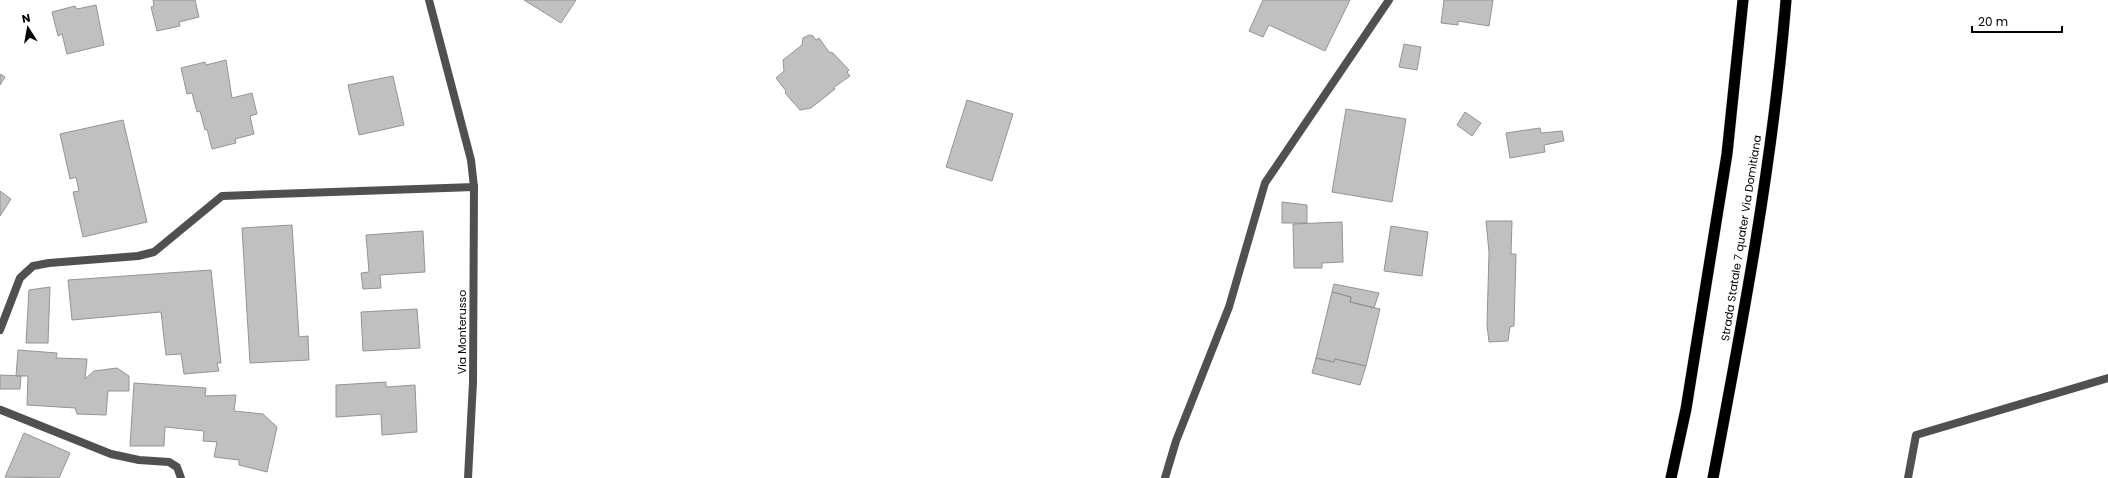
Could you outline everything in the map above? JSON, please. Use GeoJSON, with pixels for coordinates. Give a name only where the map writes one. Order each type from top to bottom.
{"type":"FeatureCollection","features":[{"type":"Feature","properties":{"kind":"highway"},"geometry":{"type":"LineString","coordinates":[[1671,478],[1686,409],[1727,154],[1743,0]]}},
{"type":"Feature","properties":{"kind":"highway","name":"Strada Statale 7 quater Via Domitiana"},"geometry":{"type":"LineString","coordinates":[[1713,478],[1745,307],[1781,62],[1786,0]]}},
{"type":"Feature","properties":{"kind":"street","name":"Via Monterusso"},"geometry":{"type":"LineString","coordinates":[[429,0],[471,160],[474,187],[473,382],[468,478]]}},
{"type":"Feature","properties":{"kind":"street"},"geometry":{"type":"LineString","coordinates":[[1165,478],[1176,441],[1229,307],[1265,183],[1389,0]]}},
{"type":"Feature","properties":{"kind":"street"},"geometry":{"type":"LineString","coordinates":[[0,330],[20,278],[33,266],[49,263],[138,256],[154,252],[222,196],[474,187]]}},
{"type":"Feature","properties":{"kind":"street"},"geometry":{"type":"LineString","coordinates":[[1908,478],[1916,435],[2108,378]]}},
{"type":"Feature","properties":{"kind":"street"},"geometry":{"type":"LineString","coordinates":[[1,410],[111,454],[139,460],[169,462],[177,467],[180,478]]}},
{"type":"Feature","properties":{"kind":"building"},"geometry":{"type":"Polygon","coordinates":[[[153,0],[195,0],[199,17],[179,22],[180,26],[157,31],[151,7],[154,6],[153,0]]]}},
{"type":"Feature","properties":{"kind":"building"},"geometry":{"type":"Polygon","coordinates":[[[524,0],[576,0],[561,23],[524,0]]]}},
{"type":"Feature","properties":{"kind":"building"},"geometry":{"type":"Polygon","coordinates":[[[1263,0],[1350,0],[1325,51],[1269,25],[1263,37],[1249,31],[1263,0]]]}},
{"type":"Feature","properties":{"kind":"building"},"geometry":{"type":"Polygon","coordinates":[[[1444,0],[1493,0],[1489,26],[1458,21],[1458,25],[1441,23],[1444,0]]]}},
{"type":"Feature","properties":{"kind":"building"},"geometry":{"type":"Polygon","coordinates":[[[96,5],[104,45],[67,54],[62,34],[58,36],[52,12],[75,6],[77,9],[96,5]]]}},
{"type":"Feature","properties":{"kind":"building"},"geometry":{"type":"Polygon","coordinates":[[[809,35],[813,36],[816,40],[819,38],[829,52],[833,53],[849,70],[847,72],[850,76],[833,88],[835,89],[811,108],[800,110],[785,93],[786,91],[776,78],[784,71],[783,60],[802,45],[803,38],[809,35]]]}},
{"type":"Feature","properties":{"kind":"building"},"geometry":{"type":"Polygon","coordinates":[[[1404,44],[1421,47],[1417,70],[1399,67],[1404,44]]]}},
{"type":"Feature","properties":{"kind":"building"},"geometry":{"type":"Polygon","coordinates":[[[226,60],[232,98],[252,93],[257,114],[250,116],[254,134],[235,139],[236,143],[212,149],[207,129],[205,130],[200,111],[197,112],[192,93],[187,94],[181,68],[205,62],[206,65],[226,60]]]}},
{"type":"Feature","properties":{"kind":"building"},"geometry":{"type":"Polygon","coordinates":[[[0,74],[5,77],[0,85],[0,74]]]}},
{"type":"Feature","properties":{"kind":"building"},"geometry":{"type":"Polygon","coordinates":[[[393,76],[404,125],[359,135],[348,85],[393,76]]]}},
{"type":"Feature","properties":{"kind":"building"},"geometry":{"type":"Polygon","coordinates":[[[967,100],[1013,114],[992,181],[946,167],[967,100]]]}},
{"type":"Feature","properties":{"kind":"building"},"geometry":{"type":"Polygon","coordinates":[[[1346,109],[1406,119],[1392,202],[1332,192],[1346,109]]]}},
{"type":"Feature","properties":{"kind":"building"},"geometry":{"type":"Polygon","coordinates":[[[1465,112],[1481,123],[1472,136],[1457,125],[1465,112]]]}},
{"type":"Feature","properties":{"kind":"building"},"geometry":{"type":"Polygon","coordinates":[[[123,120],[147,222],[83,237],[73,192],[79,191],[76,177],[70,179],[60,134],[123,120]]]}},
{"type":"Feature","properties":{"kind":"building"},"geometry":{"type":"Polygon","coordinates":[[[1540,128],[1541,133],[1562,131],[1564,141],[1544,145],[1545,152],[1510,158],[1506,133],[1540,128]]]}},
{"type":"Feature","properties":{"kind":"building"},"geometry":{"type":"Polygon","coordinates":[[[0,191],[11,199],[0,216],[0,191]]]}},
{"type":"Feature","properties":{"kind":"building"},"geometry":{"type":"Polygon","coordinates":[[[1282,202],[1307,205],[1307,223],[1282,223],[1282,202]]]}},
{"type":"Feature","properties":{"kind":"building"},"geometry":{"type":"Polygon","coordinates":[[[1486,221],[1512,221],[1511,254],[1516,254],[1514,326],[1510,327],[1508,341],[1489,342],[1487,325],[1489,252],[1486,221]]]}},
{"type":"Feature","properties":{"kind":"building"},"geometry":{"type":"Polygon","coordinates":[[[1342,222],[1343,262],[1322,263],[1322,268],[1294,268],[1293,224],[1342,222]]]}},
{"type":"Feature","properties":{"kind":"building"},"geometry":{"type":"Polygon","coordinates":[[[292,225],[299,337],[308,336],[309,360],[250,363],[242,228],[292,225]]]}},
{"type":"Feature","properties":{"kind":"building"},"geometry":{"type":"Polygon","coordinates":[[[1391,226],[1428,232],[1422,276],[1384,271],[1391,226]]]}},
{"type":"Feature","properties":{"kind":"building"},"geometry":{"type":"Polygon","coordinates":[[[423,231],[425,272],[380,275],[381,288],[363,289],[361,273],[369,272],[366,235],[423,231]]]}},
{"type":"Feature","properties":{"kind":"building"},"geometry":{"type":"Polygon","coordinates":[[[211,270],[221,363],[217,363],[219,371],[184,374],[181,354],[166,355],[161,312],[72,320],[68,280],[211,270]]]}},
{"type":"Feature","properties":{"kind":"building"},"geometry":{"type":"Polygon","coordinates":[[[1334,284],[1379,293],[1374,308],[1350,302],[1351,297],[1332,292],[1334,284]]]}},
{"type":"Feature","properties":{"kind":"building"},"geometry":{"type":"Polygon","coordinates":[[[50,287],[48,343],[26,343],[29,290],[50,287]]]}},
{"type":"Feature","properties":{"kind":"building"},"geometry":{"type":"Polygon","coordinates":[[[1332,292],[1351,297],[1350,302],[1380,309],[1366,366],[1335,359],[1334,362],[1316,358],[1332,292]]]}},
{"type":"Feature","properties":{"kind":"building"},"geometry":{"type":"Polygon","coordinates":[[[417,309],[420,348],[363,351],[361,312],[417,309]]]}},
{"type":"Feature","properties":{"kind":"building"},"geometry":{"type":"Polygon","coordinates":[[[18,350],[57,353],[56,358],[87,359],[85,379],[94,371],[117,368],[129,376],[129,391],[108,391],[106,415],[77,414],[75,408],[27,405],[28,376],[16,376],[18,350]]]}},
{"type":"Feature","properties":{"kind":"building"},"geometry":{"type":"Polygon","coordinates":[[[1316,358],[1334,362],[1335,359],[1366,366],[1360,385],[1312,373],[1316,358]]]}},
{"type":"Feature","properties":{"kind":"building"},"geometry":{"type":"Polygon","coordinates":[[[0,375],[21,376],[20,389],[0,389],[0,375]]]}},
{"type":"Feature","properties":{"kind":"building"},"geometry":{"type":"Polygon","coordinates":[[[386,382],[386,387],[415,385],[417,432],[382,435],[381,414],[336,417],[336,385],[386,382]]]}},
{"type":"Feature","properties":{"kind":"building"},"geometry":{"type":"Polygon","coordinates":[[[134,383],[206,388],[205,396],[236,395],[234,411],[263,414],[277,427],[267,472],[239,465],[239,460],[214,457],[217,442],[203,441],[204,431],[165,427],[164,446],[130,446],[134,383]]]}},
{"type":"Feature","properties":{"kind":"building"},"geometry":{"type":"Polygon","coordinates":[[[24,433],[70,453],[59,478],[5,477],[24,433]]]}}]}
